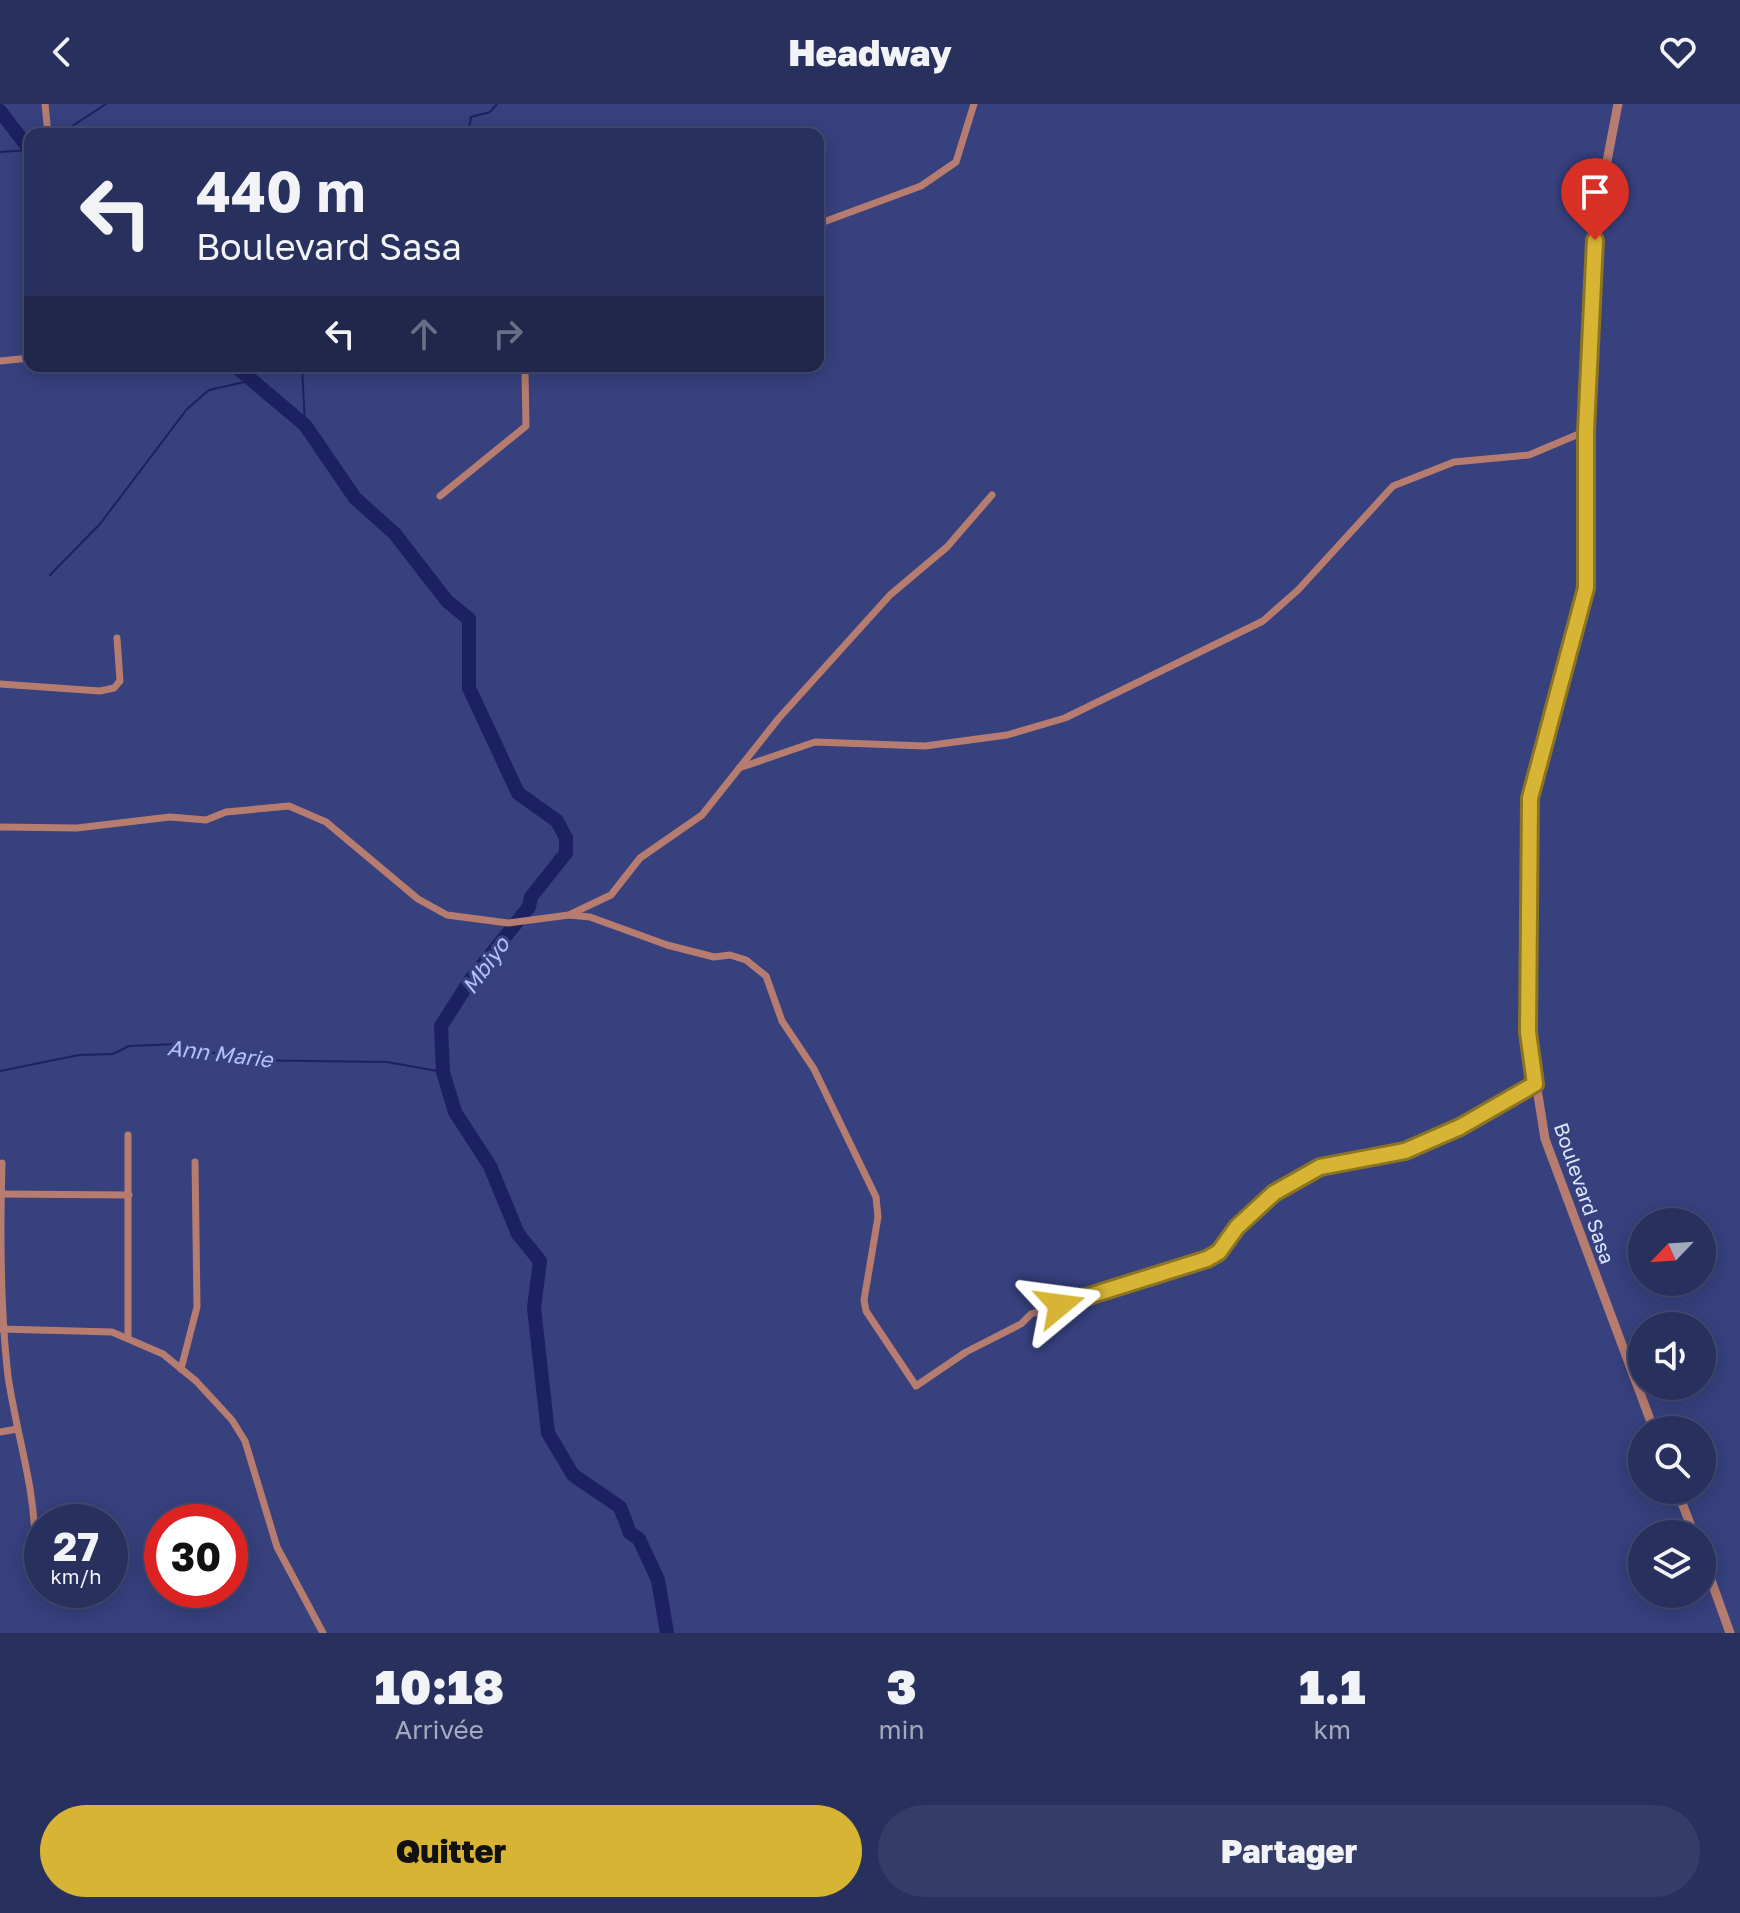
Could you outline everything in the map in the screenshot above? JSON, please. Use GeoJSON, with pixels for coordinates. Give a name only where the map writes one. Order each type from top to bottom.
{"type":"FeatureCollection","features":[{"type":"Feature","properties":{"kind":"street"},"geometry":{"type":"LineString","coordinates":[[45,104],[47,128]]}},
{"type":"Feature","properties":{"kind":"street"},"geometry":{"type":"LineString","coordinates":[[824,222],[921,186],[956,162],[974,104]]}},
{"type":"Feature","properties":{"kind":"street","name":"Boulevard Sasa"},"geometry":{"type":"LineString","coordinates":[[1618,104],[1597,213],[1586,431],[1586,588],[1530,798],[1528,1032],[1545,1139],[1649,1416]]}},
{"type":"Feature","properties":{"kind":"street"},"geometry":{"type":"LineString","coordinates":[[0,361],[24,359]]}},
{"type":"Feature","properties":{"kind":"street"},"geometry":{"type":"LineString","coordinates":[[440,496],[526,426],[525,372]]}},
{"type":"Feature","properties":{"kind":"street"},"geometry":{"type":"LineString","coordinates":[[739,768],[815,742],[925,746],[1007,735],[1065,718],[1263,621],[1298,590],[1393,486],[1454,462],[1529,455],[1586,431]]}},
{"type":"Feature","properties":{"kind":"street"},"geometry":{"type":"LineString","coordinates":[[569,915],[611,895],[640,858],[702,815],[779,718],[890,595],[947,547],[992,495]]}},
{"type":"Feature","properties":{"kind":"street"},"geometry":{"type":"LineString","coordinates":[[0,684],[100,691],[114,688],[120,681],[117,638]]}},
{"type":"Feature","properties":{"kind":"street"},"geometry":{"type":"LineString","coordinates":[[0,827],[77,828],[170,817],[206,820],[226,812],[289,806],[326,822],[418,899],[447,915],[508,923],[569,915],[590,917],[667,945],[714,957],[730,955],[746,960],[766,976],[782,1021],[814,1069],[876,1197],[878,1217],[864,1300],[866,1311],[916,1386],[966,1352],[1021,1324],[1031,1314],[1207,1259],[1219,1252],[1237,1227],[1274,1193],[1320,1167],[1405,1151],[1460,1127],[1535,1084]]}},
{"type":"Feature","properties":{"kind":"street"},"geometry":{"type":"LineString","coordinates":[[128,1135],[128,1338]]}},
{"type":"Feature","properties":{"kind":"street"},"geometry":{"type":"LineString","coordinates":[[181,1369],[197,1307],[195,1162]]}},
{"type":"Feature","properties":{"kind":"street"},"geometry":{"type":"LineString","coordinates":[[2,1163],[2,1330],[31,1504]]}},
{"type":"Feature","properties":{"kind":"street"},"geometry":{"type":"LineString","coordinates":[[0,1194],[129,1195]]}},
{"type":"Feature","properties":{"kind":"street"},"geometry":{"type":"LineString","coordinates":[[2,1330],[85,1329],[112,1332],[163,1354],[181,1369],[232,1420],[245,1441],[277,1547],[323,1633]]}},
{"type":"Feature","properties":{"kind":"street"},"geometry":{"type":"LineString","coordinates":[[0,1432],[17,1429]]}},
{"type":"Feature","properties":{"kind":"street"},"geometry":{"type":"LineString","coordinates":[[1716,1594],[1730,1633]]}},
{"type":"Feature","properties":{"kind":"waterway"},"geometry":{"type":"LineString","coordinates":[[69,128],[106,104]]}},
{"type":"Feature","properties":{"kind":"waterway"},"geometry":{"type":"LineString","coordinates":[[469,128],[471,117],[490,112],[497,104]]}},
{"type":"Feature","properties":{"kind":"waterway","name":"Mbiyo"},"geometry":{"type":"LineString","coordinates":[[0,111],[24,142]]}},
{"type":"Feature","properties":{"kind":"waterway"},"geometry":{"type":"LineString","coordinates":[[0,152],[24,150]]}},
{"type":"Feature","properties":{"kind":"waterway","name":"Mbiyo"},"geometry":{"type":"LineString","coordinates":[[242,372],[305,425],[355,498],[395,534],[447,601],[469,619],[469,688],[518,793],[557,821],[566,838],[566,853],[531,897],[529,907],[471,979],[441,1026],[443,1072],[455,1112],[490,1166],[518,1234],[540,1261],[534,1308],[548,1433],[573,1475],[620,1507],[630,1533],[639,1539],[658,1580],[667,1633]]}},
{"type":"Feature","properties":{"kind":"waterway"},"geometry":{"type":"LineString","coordinates":[[302,372],[305,425]]}},
{"type":"Feature","properties":{"kind":"waterway"},"geometry":{"type":"LineString","coordinates":[[50,575],[100,524],[187,409],[209,390],[253,380]]}},
{"type":"Feature","properties":{"kind":"waterway","name":"Ann Marie"},"geometry":{"type":"LineString","coordinates":[[0,1071],[79,1055],[113,1054],[129,1046],[177,1044],[242,1060],[387,1062],[443,1072]]}},
{"type":"Feature","properties":{"kind":"route"},"geometry":{"type":"LineString","coordinates":[[1060,1305],[1207,1259],[1219,1252],[1237,1227],[1274,1193],[1320,1167],[1405,1151],[1460,1127],[1535,1084],[1528,1032],[1530,798],[1586,588],[1589,510],[1586,431],[1595,240]]}}]}
